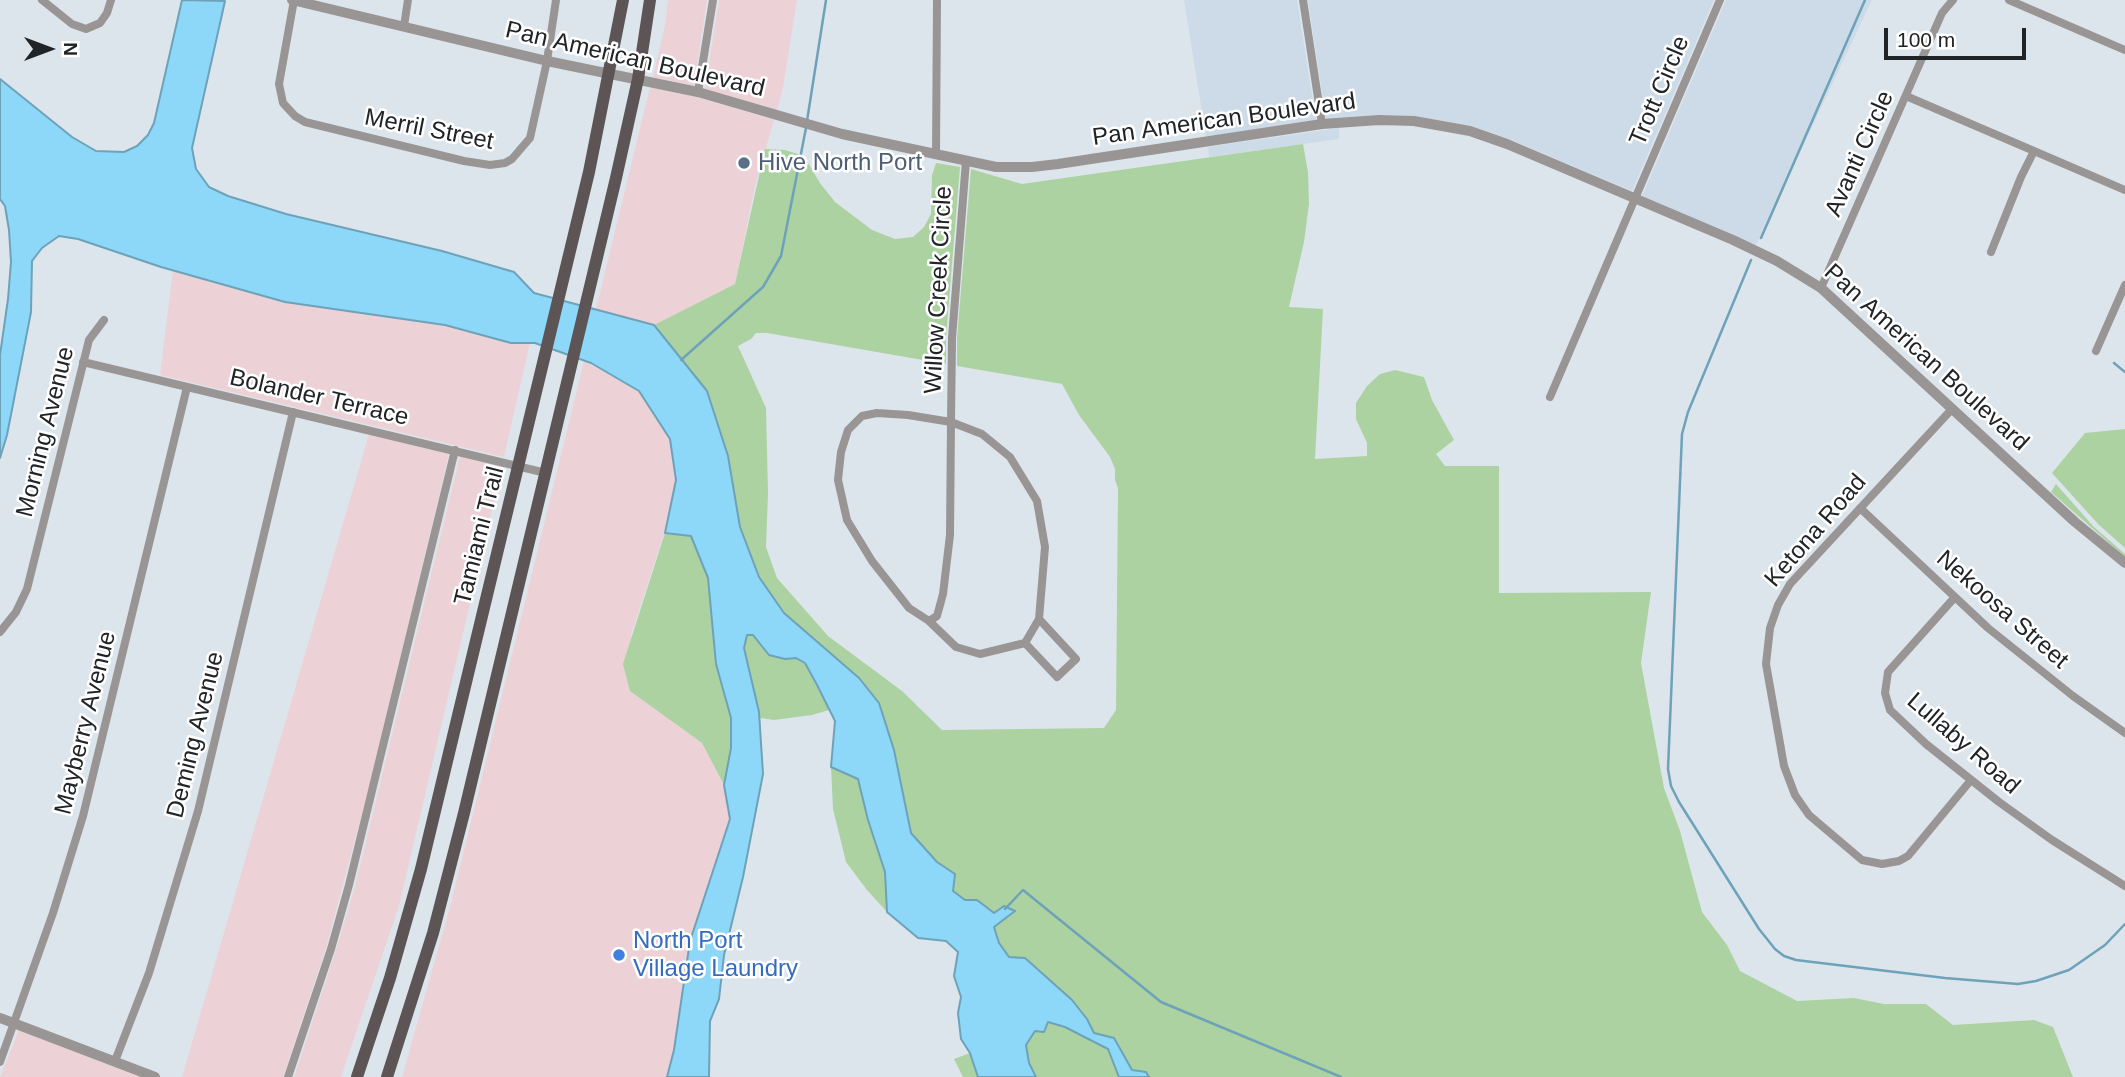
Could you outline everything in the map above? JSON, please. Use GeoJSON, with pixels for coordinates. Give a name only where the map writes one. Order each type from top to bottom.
{"type":"FeatureCollection","features":[{"type":"Feature","properties":{"kind":"main road","name":"Tamiami Trail"},"geometry":{"type":"LineString","coordinates":[[357,1077],[410,910],[566,267],[610,74],[622,0]]}},
{"type":"Feature","properties":{"kind":"main road","name":"Tamiami Trail"},"geometry":{"type":"LineString","coordinates":[[387,1077],[448,878],[638,79],[650,0]]}},
{"type":"Feature","properties":{"kind":"street"},"geometry":{"type":"LineString","coordinates":[[42,0],[72,24],[83,29],[100,23],[111,0]]}},
{"type":"Feature","properties":{"kind":"street","name":"Pan American Boulevard"},"geometry":{"type":"LineString","coordinates":[[293,0],[547,61],[698,92],[792,120],[996,167],[1032,167],[1322,124],[1391,120],[1470,131],[1507,144],[1753,250],[1821,288],[2075,522],[2125,563]]}},
{"type":"Feature","properties":{"kind":"street","name":"Merril Street"},"geometry":{"type":"LineString","coordinates":[[293,0],[279,75],[280,94],[288,110],[305,122],[452,158],[481,164],[498,164],[512,159],[520,152],[532,130],[547,61],[556,0]]}},
{"type":"Feature","properties":{"kind":"street"},"geometry":{"type":"LineString","coordinates":[[404,26],[408,0]]}},
{"type":"Feature","properties":{"kind":"street"},"geometry":{"type":"LineString","coordinates":[[698,92],[713,0]]}},
{"type":"Feature","properties":{"kind":"street"},"geometry":{"type":"LineString","coordinates":[[936,155],[937,0]]}},
{"type":"Feature","properties":{"kind":"street"},"geometry":{"type":"LineString","coordinates":[[1303,0],[1322,124]]}},
{"type":"Feature","properties":{"kind":"street","name":"Trott Circle"},"geometry":{"type":"LineString","coordinates":[[1550,397],[1720,0]]}},
{"type":"Feature","properties":{"kind":"street","name":"Avanti Circle"},"geometry":{"type":"LineString","coordinates":[[1821,288],[1942,13],[1953,0]]}},
{"type":"Feature","properties":{"kind":"street"},"geometry":{"type":"LineString","coordinates":[[2009,0],[2125,50]]}},
{"type":"Feature","properties":{"kind":"street"},"geometry":{"type":"LineString","coordinates":[[1906,96],[2125,190]]}},
{"type":"Feature","properties":{"kind":"street"},"geometry":{"type":"LineString","coordinates":[[1990,252],[2034,151]]}},
{"type":"Feature","properties":{"kind":"street","name":"Willow Creek Circle"},"geometry":{"type":"LineString","coordinates":[[929,621],[937,616],[943,594],[950,535],[952,338],[966,161]]}},
{"type":"Feature","properties":{"kind":"street"},"geometry":{"type":"LineString","coordinates":[[2096,351],[2125,285]]}},
{"type":"Feature","properties":{"kind":"street","name":"Morning Avenue"},"geometry":{"type":"LineString","coordinates":[[0,632],[16,612],[31,576],[83,362],[92,333],[104,320]]}},
{"type":"Feature","properties":{"kind":"street","name":"Bolander Terrace"},"geometry":{"type":"LineString","coordinates":[[83,362],[546,473]]}},
{"type":"Feature","properties":{"kind":"street","name":"Mayberry Avenue"},"geometry":{"type":"LineString","coordinates":[[0,1062],[53,913],[83,816],[187,387]]}},
{"type":"Feature","properties":{"kind":"street","name":"Ketona Road"},"geometry":{"type":"LineString","coordinates":[[1952,409],[1790,584],[1778,605],[1770,628],[1766,674],[1790,783],[1801,805],[1861,860],[1882,864],[1899,861],[1913,852],[1970,780]]}},
{"type":"Feature","properties":{"kind":"street","name":"Deming Avenue"},"geometry":{"type":"LineString","coordinates":[[115,1061],[149,973],[198,811],[293,412]]}},
{"type":"Feature","properties":{"kind":"street","name":"Willow Creek Circle"},"geometry":{"type":"LineString","coordinates":[[877,413],[908,415],[951,422],[982,434],[1010,457],[1037,501],[1045,547],[1039,619],[1025,643],[980,654],[956,647],[929,621],[909,608],[872,561],[847,520],[838,480],[841,452],[848,430],[862,416],[877,413]]}},
{"type":"Feature","properties":{"kind":"street","name":"Tamiami Trail"},"geometry":{"type":"LineString","coordinates":[[288,1077],[330,952],[349,885],[456,450]]}},
{"type":"Feature","properties":{"kind":"street","name":"Nekoosa Street"},"geometry":{"type":"LineString","coordinates":[[1860,508],[1955,597],[2045,674],[2125,733]]}},
{"type":"Feature","properties":{"kind":"street","name":"Lullaby Road"},"geometry":{"type":"LineString","coordinates":[[1955,597],[1888,672],[1885,693],[1890,710],[1970,780],[2052,840],[2125,886]]}},
{"type":"Feature","properties":{"kind":"street"},"geometry":{"type":"LineString","coordinates":[[1025,643],[1057,677],[1076,659],[1039,619]]}},
{"type":"Feature","properties":{"kind":"street"},"geometry":{"type":"LineString","coordinates":[[0,1018],[155,1077]]}},
{"type":"Feature","properties":{"kind":"shaded area"},"geometry":{"type":"Polygon","coordinates":[[[668,0],[707,0],[694,86],[653,77],[668,0]]]}},
{"type":"Feature","properties":{"kind":"shaded area"},"geometry":{"type":"Polygon","coordinates":[[[719,0],[797,0],[777,110],[705,89],[719,0]]]}},
{"type":"Feature","properties":{"kind":"shaded area"},"geometry":{"type":"Polygon","coordinates":[[[1184,0],[1297,0],[1316,120],[1206,137],[1184,0]]]}},
{"type":"Feature","properties":{"kind":"shaded area"},"geometry":{"type":"Polygon","coordinates":[[[1308,0],[1714,0],[1632,191],[1472,126],[1414,116],[1379,115],[1326,119],[1308,0]]]}},
{"type":"Feature","properties":{"kind":"shaded area"},"geometry":{"type":"Polygon","coordinates":[[[1726,0],[1872,0],[1756,245],[1642,196],[1726,0]]]}},
{"type":"Feature","properties":{"kind":"shaded area"},"geometry":{"type":"Polygon","coordinates":[[[650,87],[697,97],[774,120],[755,186],[735,284],[654,325],[596,309],[650,87]]]}},
{"type":"Feature","properties":{"kind":"shaded area"},"geometry":{"type":"Polygon","coordinates":[[[1339,128],[1339,139],[1209,157],[1208,147],[1339,128]]]}},
{"type":"Feature","properties":{"kind":"shaded area"},"geometry":{"type":"Polygon","coordinates":[[[173,270],[285,302],[445,325],[511,343],[530,343],[504,457],[160,375],[173,270]]]}},
{"type":"Feature","properties":{"kind":"shaded area"},"geometry":{"type":"Polygon","coordinates":[[[584,361],[639,391],[670,439],[676,479],[669,519],[631,635],[675,723],[702,743],[724,785],[730,819],[690,941],[674,1050],[667,1077],[402,1077],[451,903],[584,361]]]}},
{"type":"Feature","properties":{"kind":"shaded area"},"geometry":{"type":"Polygon","coordinates":[[[369,434],[449,454],[369,787],[326,948],[283,1077],[182,1077],[369,434]]]}},
{"type":"Feature","properties":{"kind":"shaded area"},"geometry":{"type":"Polygon","coordinates":[[[460,456],[502,467],[399,906],[341,1077],[294,1077],[355,886],[460,456]]]}},
{"type":"Feature","properties":{"kind":"shaded area"},"geometry":{"type":"Polygon","coordinates":[[[19,1030],[113,1066],[141,1077],[0,1077],[19,1030]]]}},
{"type":"Feature","properties":{"kind":"green space"},"geometry":{"type":"Polygon","coordinates":[[[1303,144],[1308,172],[1309,204],[1304,242],[1289,307],[1323,309],[1315,459],[1367,456],[1367,443],[1356,419],[1356,403],[1367,386],[1380,374],[1395,370],[1424,377],[1432,400],[1454,440],[1436,454],[1445,466],[1499,466],[1499,593],[1651,592],[1641,663],[1664,788],[1680,831],[1702,912],[1727,945],[1740,971],[1797,1001],[1854,998],[1884,1004],[1926,1004],[1953,1025],[2034,1020],[2053,1027],[2073,1077],[1149,1077],[1146,1072],[1132,1070],[1114,1038],[1094,1033],[1087,1019],[1025,958],[1009,957],[999,943],[994,927],[1014,911],[1004,906],[994,913],[977,900],[965,901],[953,891],[955,874],[937,862],[911,833],[894,750],[859,678],[784,613],[759,577],[740,527],[728,456],[707,391],[654,325],[735,284],[765,149],[785,150],[804,156],[835,202],[872,230],[895,239],[913,237],[924,227],[931,214],[932,175],[936,163],[960,167],[946,364],[767,333],[756,333],[738,346],[766,408],[766,547],[777,578],[828,636],[902,691],[942,730],[1104,728],[1116,710],[1118,488],[1115,469],[1110,457],[1079,415],[1062,384],[957,366],[971,169],[1022,184],[1303,144]]]}},
{"type":"Feature","properties":{"kind":"green space"},"geometry":{"type":"Polygon","coordinates":[[[2125,429],[2125,548],[2098,524],[2052,473],[2085,433],[2125,429]]]}},
{"type":"Feature","properties":{"kind":"green space"},"geometry":{"type":"Polygon","coordinates":[[[2056,484],[2094,527],[2125,554],[2125,557],[2051,492],[2056,484]]]}},
{"type":"Feature","properties":{"kind":"green space"},"geometry":{"type":"Polygon","coordinates":[[[665,533],[691,536],[708,578],[731,718],[731,748],[724,785],[702,743],[630,691],[623,664],[665,533]]]}},
{"type":"Feature","properties":{"kind":"green space"},"geometry":{"type":"Polygon","coordinates":[[[747,635],[753,635],[769,655],[785,659],[796,658],[805,664],[829,710],[774,720],[760,718],[744,648],[747,635]]]}},
{"type":"Feature","properties":{"kind":"green space"},"geometry":{"type":"Polygon","coordinates":[[[831,767],[858,778],[885,872],[887,912],[846,862],[833,809],[831,767]]]}},
{"type":"Feature","properties":{"kind":"green space"},"geometry":{"type":"Polygon","coordinates":[[[1047,1022],[1065,1027],[1109,1049],[1119,1077],[1036,1077],[1029,1063],[1026,1045],[1035,1031],[1047,1022]]]}},
{"type":"Feature","properties":{"kind":"green space"},"geometry":{"type":"Polygon","coordinates":[[[970,1053],[978,1077],[963,1077],[954,1059],[970,1053]]]}},
{"type":"Feature","properties":{"kind":"water"},"geometry":{"type":"Polygon","coordinates":[[[182,0],[225,1],[192,148],[196,169],[209,187],[228,196],[286,214],[442,251],[514,272],[534,293],[654,325],[707,391],[728,456],[740,527],[759,577],[784,613],[859,678],[879,703],[894,750],[911,833],[937,862],[955,874],[953,891],[965,900],[977,900],[994,913],[1004,906],[1015,911],[994,927],[999,943],[1009,957],[1025,958],[1072,1000],[1094,1033],[1114,1038],[1132,1070],[1146,1072],[1149,1077],[1119,1077],[1108,1049],[1065,1027],[1048,1022],[1044,1032],[1035,1031],[1026,1045],[1029,1063],[1036,1077],[978,1077],[970,1053],[961,1039],[958,1013],[961,997],[954,976],[958,952],[946,941],[918,938],[887,912],[885,872],[858,779],[831,767],[835,721],[817,685],[805,663],[796,658],[785,659],[769,655],[753,635],[747,635],[744,648],[759,712],[763,774],[743,877],[724,955],[719,999],[710,1021],[709,1077],[667,1077],[674,1050],[690,941],[730,819],[724,785],[731,748],[731,718],[716,664],[708,578],[691,536],[665,533],[676,480],[670,439],[639,391],[591,363],[535,343],[511,343],[445,325],[285,302],[161,267],[78,239],[59,236],[42,248],[32,261],[31,312],[0,458],[0,355],[11,262],[5,206],[0,199],[0,79],[72,137],[96,151],[124,152],[137,146],[148,135],[154,123],[182,0]]]}},
{"type":"Feature","properties":{"kind":"waterway"},"geometry":{"type":"LineString","coordinates":[[807,121],[826,0]]}},
{"type":"Feature","properties":{"kind":"waterway"},"geometry":{"type":"LineString","coordinates":[[1761,238],[1865,0]]}},
{"type":"Feature","properties":{"kind":"waterway"},"geometry":{"type":"LineString","coordinates":[[681,360],[763,287],[781,256],[806,128]]}},
{"type":"Feature","properties":{"kind":"waterway"},"geometry":{"type":"LineString","coordinates":[[1751,260],[1688,412],[1682,434],[1668,769],[1671,786],[1679,802],[1759,929],[1775,949],[1796,960],[2018,984],[2069,970],[2105,945],[2125,924]]}},
{"type":"Feature","properties":{"kind":"waterway"},"geometry":{"type":"LineString","coordinates":[[2114,363],[2125,372]]}},
{"type":"Feature","properties":{"kind":"waterway"},"geometry":{"type":"LineString","coordinates":[[1005,909],[1023,890],[1161,1002],[1341,1077]]}},
{"type":"Feature","properties":{"kind":"place","name":"Hive North Port"},"geometry":{"type":"Point","coordinates":[744,163]}},
{"type":"Feature","properties":{"kind":"place","name":"North Port Village Laundry"},"geometry":{"type":"Point","coordinates":[619,955]}}]}
